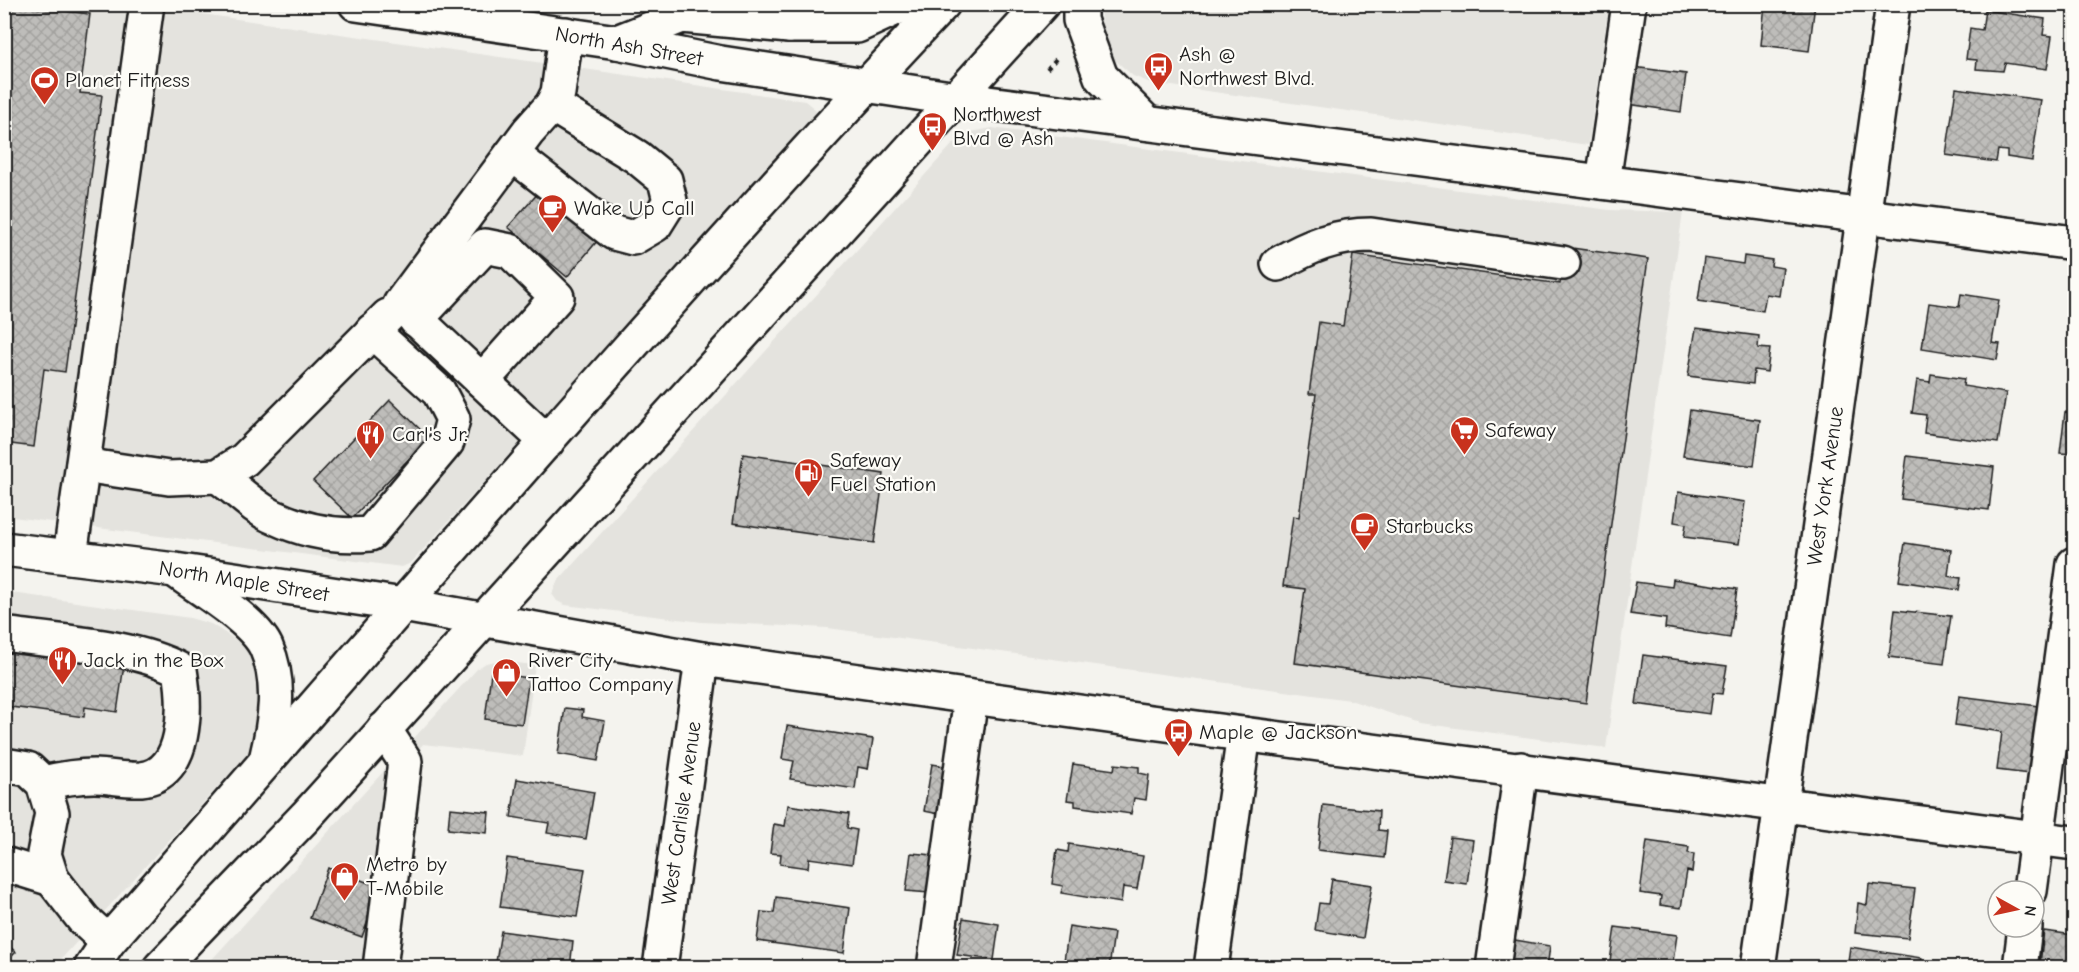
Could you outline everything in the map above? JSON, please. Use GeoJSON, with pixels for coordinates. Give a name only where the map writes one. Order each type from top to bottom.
{"type":"FeatureCollection","features":[{"type":"Feature","properties":{"kind":"main road"},"geometry":{"type":"LineString","coordinates":[[70,556],[147,4]]}},
{"type":"Feature","properties":{"kind":"main road","name":"North Ash Street"},"geometry":{"type":"LineString","coordinates":[[356,4],[511,15],[566,34],[721,63],[957,99],[2074,243]]}},
{"type":"Feature","properties":{"kind":"main road"},"geometry":{"type":"LineString","coordinates":[[617,42],[682,16],[791,15],[856,26],[905,4]]}},
{"type":"Feature","properties":{"kind":"main road"},"geometry":{"type":"LineString","coordinates":[[4,765],[28,769],[44,783],[52,813],[44,854],[52,879],[84,920],[99,955],[547,442],[866,86],[943,4]]}},
{"type":"Feature","properties":{"kind":"main road"},"geometry":{"type":"LineString","coordinates":[[160,968],[306,816],[1042,4]]}},
{"type":"Feature","properties":{"kind":"main road"},"geometry":{"type":"LineString","coordinates":[[1080,4],[1080,20],[1101,77],[1147,123]]}},
{"type":"Feature","properties":{"kind":"main road"},"geometry":{"type":"LineString","coordinates":[[1603,182],[1629,4]]}},
{"type":"Feature","properties":{"kind":"main road","name":"West York Avenue"},"geometry":{"type":"LineString","coordinates":[[1758,968],[1893,4]]}},
{"type":"Feature","properties":{"kind":"main road"},"geometry":{"type":"LineString","coordinates":[[408,312],[512,154],[552,105],[558,93],[566,34]]}},
{"type":"Feature","properties":{"kind":"main road"},"geometry":{"type":"LineString","coordinates":[[512,154],[615,233],[633,237],[655,225],[670,201],[665,180],[637,157],[552,105]]}},
{"type":"Feature","properties":{"kind":"main road"},"geometry":{"type":"LineString","coordinates":[[1278,264],[1307,247],[1345,235],[1371,235],[1563,263]]}},
{"type":"Feature","properties":{"kind":"main road"},"geometry":{"type":"LineString","coordinates":[[83,465],[169,478],[218,476],[244,460],[372,331],[408,312],[485,246],[510,251],[557,297],[482,381]]}},
{"type":"Feature","properties":{"kind":"main road"},"geometry":{"type":"LineString","coordinates":[[408,312],[547,442]]}},
{"type":"Feature","properties":{"kind":"main road"},"geometry":{"type":"LineString","coordinates":[[218,476],[273,517],[320,532],[350,536],[370,534],[447,442],[453,419],[439,392],[372,331]]}},
{"type":"Feature","properties":{"kind":"main road","name":"North Maple Street"},"geometry":{"type":"LineString","coordinates":[[4,549],[175,570],[403,605],[702,659],[1244,734],[2074,843]]}},
{"type":"Feature","properties":{"kind":"main road"},"geometry":{"type":"LineString","coordinates":[[2032,879],[2074,564]]}},
{"type":"Feature","properties":{"kind":"main road"},"geometry":{"type":"LineString","coordinates":[[175,570],[248,626],[265,646],[274,677],[276,704],[266,762]]}},
{"type":"Feature","properties":{"kind":"main road"},"geometry":{"type":"LineString","coordinates":[[4,634],[134,653],[163,660],[180,670],[185,695],[178,752],[158,775],[141,779],[69,777],[44,783]]}},
{"type":"Feature","properties":{"kind":"main road","name":"West Carlisle Avenue"},"geometry":{"type":"LineString","coordinates":[[660,968],[702,659]]}},
{"type":"Feature","properties":{"kind":"main road"},"geometry":{"type":"LineString","coordinates":[[934,968],[971,697]]}},
{"type":"Feature","properties":{"kind":"main road"},"geometry":{"type":"LineString","coordinates":[[380,968],[405,761],[384,729]]}},
{"type":"Feature","properties":{"kind":"main road"},"geometry":{"type":"LineString","coordinates":[[1211,968],[1244,734]]}},
{"type":"Feature","properties":{"kind":"main road"},"geometry":{"type":"LineString","coordinates":[[1493,968],[1521,769]]}},
{"type":"Feature","properties":{"kind":"main road"},"geometry":{"type":"LineString","coordinates":[[4,864],[52,879]]}},
{"type":"Feature","properties":{"kind":"main road"},"geometry":{"type":"LineString","coordinates":[[2019,968],[2023,939]]}},
{"type":"Feature","properties":{"kind":"path"},"geometry":{"type":"LineString","coordinates":[[1050,54],[1059,55]]}},
{"type":"Feature","properties":{"kind":"shaded area"},"geometry":{"type":"Polygon","coordinates":[[[5,5],[140,5],[805,101],[816,110],[815,116],[411,563],[402,567],[5,516],[5,5]]]}},
{"type":"Feature","properties":{"kind":"shaded area"},"geometry":{"type":"Polygon","coordinates":[[[1099,5],[1609,5],[1588,145],[1151,83],[1133,76],[1115,60],[1104,37],[1099,5]]]}},
{"type":"Feature","properties":{"kind":"shaded area"},"geometry":{"type":"Polygon","coordinates":[[[992,128],[1610,210],[1683,212],[1606,748],[1419,723],[1350,700],[828,628],[702,622],[565,605],[557,601],[552,594],[557,582],[951,146],[966,133],[992,128]]]}},
{"type":"Feature","properties":{"kind":"shaded area"},"geometry":{"type":"Polygon","coordinates":[[[5,592],[190,618],[211,624],[245,646],[257,666],[263,686],[262,728],[250,751],[54,967],[5,968],[5,592]]]}},
{"type":"Feature","properties":{"kind":"shaded area"},"geometry":{"type":"Polygon","coordinates":[[[496,661],[535,665],[523,756],[423,744],[398,775],[372,967],[204,968],[478,668],[496,661]]]}},
{"type":"Feature","properties":{"kind":"building"},"geometry":{"type":"Polygon","coordinates":[[[4,4],[90,14],[80,93],[102,95],[65,372],[44,369],[34,447],[4,443],[4,4]]]}},
{"type":"Feature","properties":{"kind":"building"},"geometry":{"type":"Polygon","coordinates":[[[1765,4],[1815,4],[1809,51],[1761,45],[1765,4]]]}},
{"type":"Feature","properties":{"kind":"building"},"geometry":{"type":"Polygon","coordinates":[[[1985,10],[2045,19],[2043,35],[2052,36],[2047,69],[2005,63],[2003,71],[1976,69],[1977,60],[1966,59],[1970,28],[1982,30],[1985,10]]]}},
{"type":"Feature","properties":{"kind":"building"},"geometry":{"type":"Polygon","coordinates":[[[1633,67],[1686,74],[1681,112],[1628,104],[1633,67]]]}},
{"type":"Feature","properties":{"kind":"building"},"geometry":{"type":"Polygon","coordinates":[[[1956,88],[2041,100],[2032,161],[2007,157],[2007,151],[1998,150],[1996,162],[1946,155],[1956,88]]]}},
{"type":"Feature","properties":{"kind":"building","name":"Wake Up Call"},"geometry":{"type":"Polygon","coordinates":[[[540,191],[598,240],[567,277],[508,227],[540,191]]]}},
{"type":"Feature","properties":{"kind":"building","name":"Safeway"},"geometry":{"type":"Polygon","coordinates":[[[1565,247],[1648,259],[1586,703],[1295,663],[1305,589],[1283,586],[1293,516],[1299,517],[1316,394],[1309,394],[1319,322],[1343,326],[1353,255],[1560,284],[1565,247]]]}},
{"type":"Feature","properties":{"kind":"building"},"geometry":{"type":"Polygon","coordinates":[[[1744,256],[1772,260],[1771,266],[1783,268],[1779,296],[1766,294],[1763,311],[1698,301],[1704,258],[1743,264],[1744,256]]]}},
{"type":"Feature","properties":{"kind":"building"},"geometry":{"type":"Polygon","coordinates":[[[1961,294],[1999,300],[1992,343],[2000,344],[1997,360],[1922,348],[1929,303],[1959,307],[1961,294]]]}},
{"type":"Feature","properties":{"kind":"building"},"geometry":{"type":"Polygon","coordinates":[[[1696,328],[1759,336],[1758,348],[1770,349],[1767,372],[1754,370],[1753,384],[1688,376],[1696,328]]]}},
{"type":"Feature","properties":{"kind":"building"},"geometry":{"type":"Polygon","coordinates":[[[1931,374],[1964,379],[1963,386],[2006,393],[1998,443],[1924,433],[1926,415],[1912,413],[1917,380],[1930,382],[1931,374]]]}},
{"type":"Feature","properties":{"kind":"building","name":"Carl's Jr."},"geometry":{"type":"Polygon","coordinates":[[[390,400],[429,438],[352,518],[313,481],[390,400]]]}},
{"type":"Feature","properties":{"kind":"building"},"geometry":{"type":"Polygon","coordinates":[[[1690,410],[1760,420],[1754,466],[1683,456],[1690,410]]]}},
{"type":"Feature","properties":{"kind":"building"},"geometry":{"type":"Polygon","coordinates":[[[2065,412],[2074,414],[2074,454],[2060,453],[2065,412]]]}},
{"type":"Feature","properties":{"kind":"building","name":"Safeway Fuel Station"},"geometry":{"type":"Polygon","coordinates":[[[743,454],[884,474],[874,543],[733,523],[743,454]]]}},
{"type":"Feature","properties":{"kind":"building"},"geometry":{"type":"Polygon","coordinates":[[[1907,456],[1994,467],[1989,510],[1901,499],[1907,456]]]}},
{"type":"Feature","properties":{"kind":"building"},"geometry":{"type":"Polygon","coordinates":[[[1678,492],[1745,502],[1739,544],[1684,537],[1686,524],[1674,522],[1678,492]]]}},
{"type":"Feature","properties":{"kind":"building"},"geometry":{"type":"Polygon","coordinates":[[[1905,543],[1951,550],[1948,576],[1961,578],[1959,590],[1899,581],[1905,543]]]}},
{"type":"Feature","properties":{"kind":"building"},"geometry":{"type":"Polygon","coordinates":[[[1673,579],[1737,589],[1730,638],[1665,628],[1666,619],[1630,614],[1636,582],[1672,587],[1673,579]]]}},
{"type":"Feature","properties":{"kind":"building"},"geometry":{"type":"Polygon","coordinates":[[[1895,610],[1951,616],[1944,664],[1889,657],[1895,610]]]}},
{"type":"Feature","properties":{"kind":"building","name":"Jack in the Box"},"geometry":{"type":"Polygon","coordinates":[[[4,649],[124,665],[117,712],[85,707],[84,717],[4,706],[4,649]]]}},
{"type":"Feature","properties":{"kind":"building"},"geometry":{"type":"Polygon","coordinates":[[[1643,655],[1727,666],[1722,694],[1713,693],[1710,714],[1636,704],[1643,655]]]}},
{"type":"Feature","properties":{"kind":"building","name":"River City Tattoo Company"},"geometry":{"type":"Polygon","coordinates":[[[491,673],[529,678],[522,724],[485,719],[491,673]]]}},
{"type":"Feature","properties":{"kind":"building"},"geometry":{"type":"Polygon","coordinates":[[[1959,696],[2046,707],[2037,775],[1997,770],[2002,732],[1955,725],[1959,696]]]}},
{"type":"Feature","properties":{"kind":"building"},"geometry":{"type":"Polygon","coordinates":[[[565,708],[583,710],[582,717],[605,721],[598,761],[558,754],[565,708]]]}},
{"type":"Feature","properties":{"kind":"building"},"geometry":{"type":"Polygon","coordinates":[[[787,726],[873,739],[868,769],[858,767],[855,789],[790,779],[794,761],[782,759],[787,726]]]}},
{"type":"Feature","properties":{"kind":"building"},"geometry":{"type":"Polygon","coordinates":[[[932,764],[957,768],[949,816],[924,811],[932,764]]]}},
{"type":"Feature","properties":{"kind":"building"},"geometry":{"type":"Polygon","coordinates":[[[1073,764],[1114,770],[1115,764],[1139,767],[1139,773],[1149,775],[1146,800],[1134,798],[1131,814],[1075,806],[1075,801],[1067,800],[1073,764]]]}},
{"type":"Feature","properties":{"kind":"building"},"geometry":{"type":"Polygon","coordinates":[[[517,779],[594,792],[586,839],[547,833],[549,823],[511,817],[517,779]]]}},
{"type":"Feature","properties":{"kind":"building"},"geometry":{"type":"Polygon","coordinates":[[[788,805],[849,814],[847,828],[857,830],[852,864],[809,858],[808,868],[780,864],[781,854],[770,853],[774,824],[785,826],[788,805]]]}},
{"type":"Feature","properties":{"kind":"building"},"geometry":{"type":"Polygon","coordinates":[[[1323,805],[1379,811],[1378,830],[1387,831],[1384,858],[1318,850],[1323,805]]]}},
{"type":"Feature","properties":{"kind":"building"},"geometry":{"type":"Polygon","coordinates":[[[450,808],[489,812],[487,833],[448,829],[450,808]]]}},
{"type":"Feature","properties":{"kind":"building"},"geometry":{"type":"Polygon","coordinates":[[[1450,837],[1473,840],[1467,884],[1444,881],[1450,837]]]}},
{"type":"Feature","properties":{"kind":"building"},"geometry":{"type":"Polygon","coordinates":[[[1647,841],[1689,847],[1688,853],[1694,854],[1692,872],[1687,871],[1681,908],[1660,905],[1661,896],[1640,893],[1647,841]]]}},
{"type":"Feature","properties":{"kind":"building"},"geometry":{"type":"Polygon","coordinates":[[[1069,844],[1143,856],[1137,889],[1123,887],[1121,903],[1061,893],[1063,886],[1052,884],[1057,850],[1068,852],[1069,844]]]}},
{"type":"Feature","properties":{"kind":"building"},"geometry":{"type":"Polygon","coordinates":[[[911,853],[945,856],[941,894],[906,891],[911,853]]]}},
{"type":"Feature","properties":{"kind":"building"},"geometry":{"type":"Polygon","coordinates":[[[507,858],[585,869],[577,917],[500,907],[507,858]]]}},
{"type":"Feature","properties":{"kind":"building","name":"Metro by T-Mobile"},"geometry":{"type":"Polygon","coordinates":[[[328,868],[380,887],[362,937],[310,918],[328,868]]]}},
{"type":"Feature","properties":{"kind":"building"},"geometry":{"type":"Polygon","coordinates":[[[1332,879],[1372,885],[1363,938],[1315,930],[1319,903],[1328,904],[1332,879]]]}},
{"type":"Feature","properties":{"kind":"building"},"geometry":{"type":"Polygon","coordinates":[[[1869,884],[1915,889],[1908,938],[1855,933],[1858,903],[1867,905],[1869,884]]]}},
{"type":"Feature","properties":{"kind":"building"},"geometry":{"type":"Polygon","coordinates":[[[776,897],[850,908],[844,953],[757,941],[761,912],[774,913],[776,897]]]}},
{"type":"Feature","properties":{"kind":"building"},"geometry":{"type":"Polygon","coordinates":[[[963,918],[999,924],[994,960],[957,955],[963,918]]]}},
{"type":"Feature","properties":{"kind":"building"},"geometry":{"type":"Polygon","coordinates":[[[1069,926],[1114,933],[1109,968],[1063,968],[1069,926]]]}},
{"type":"Feature","properties":{"kind":"building"},"geometry":{"type":"Polygon","coordinates":[[[1615,927],[1677,935],[1672,968],[1609,968],[1615,927]]]}},
{"type":"Feature","properties":{"kind":"building"},"geometry":{"type":"Polygon","coordinates":[[[501,931],[573,941],[570,968],[495,968],[501,931]]]}},
{"type":"Feature","properties":{"kind":"building"},"geometry":{"type":"Polygon","coordinates":[[[2046,931],[2074,935],[2074,968],[2040,964],[2046,931]]]}},
{"type":"Feature","properties":{"kind":"building"},"geometry":{"type":"Polygon","coordinates":[[[1515,940],[1550,946],[1547,968],[1510,968],[1515,940]]]}},
{"type":"Feature","properties":{"kind":"building"},"geometry":{"type":"Polygon","coordinates":[[[4,942],[16,952],[4,964],[4,942]]]}},
{"type":"Feature","properties":{"kind":"building"},"geometry":{"type":"Polygon","coordinates":[[[1850,947],[1922,958],[1920,968],[1847,968],[1850,947]]]}},
{"type":"Feature","properties":{"kind":"building"},"geometry":{"type":"Polygon","coordinates":[[[1318,961],[1357,966],[1357,968],[1317,968],[1318,961]]]}},
{"type":"Feature","properties":{"kind":"place","name":"Ash @ Northwest Blvd."},"geometry":{"type":"Point","coordinates":[1158,92]}},
{"type":"Feature","properties":{"kind":"place","name":"Planet Fitness"},"geometry":{"type":"Point","coordinates":[44,106]}},
{"type":"Feature","properties":{"kind":"place","name":"Northwest Blvd @ Ash"},"geometry":{"type":"Point","coordinates":[932,152]}},
{"type":"Feature","properties":{"kind":"place","name":"Wake Up Call"},"geometry":{"type":"Point","coordinates":[553,234]}},
{"type":"Feature","properties":{"kind":"place","name":"Safeway"},"geometry":{"type":"Point","coordinates":[1464,456]}},
{"type":"Feature","properties":{"kind":"place","name":"Carl's Jr."},"geometry":{"type":"Point","coordinates":[371,460]}},
{"type":"Feature","properties":{"kind":"place","name":"Safeway Fuel Station"},"geometry":{"type":"Point","coordinates":[809,498]}},
{"type":"Feature","properties":{"kind":"place","name":"Starbucks"},"geometry":{"type":"Point","coordinates":[1365,552]}},
{"type":"Feature","properties":{"kind":"place","name":"Jack in the Box"},"geometry":{"type":"Point","coordinates":[63,686]}},
{"type":"Feature","properties":{"kind":"place","name":"River City Tattoo Company"},"geometry":{"type":"Point","coordinates":[507,698]}},
{"type":"Feature","properties":{"kind":"place","name":"Maple @ Jackson"},"geometry":{"type":"Point","coordinates":[1178,758]}},
{"type":"Feature","properties":{"kind":"place","name":"Metro by T-Mobile"},"geometry":{"type":"Point","coordinates":[345,902]}}]}
